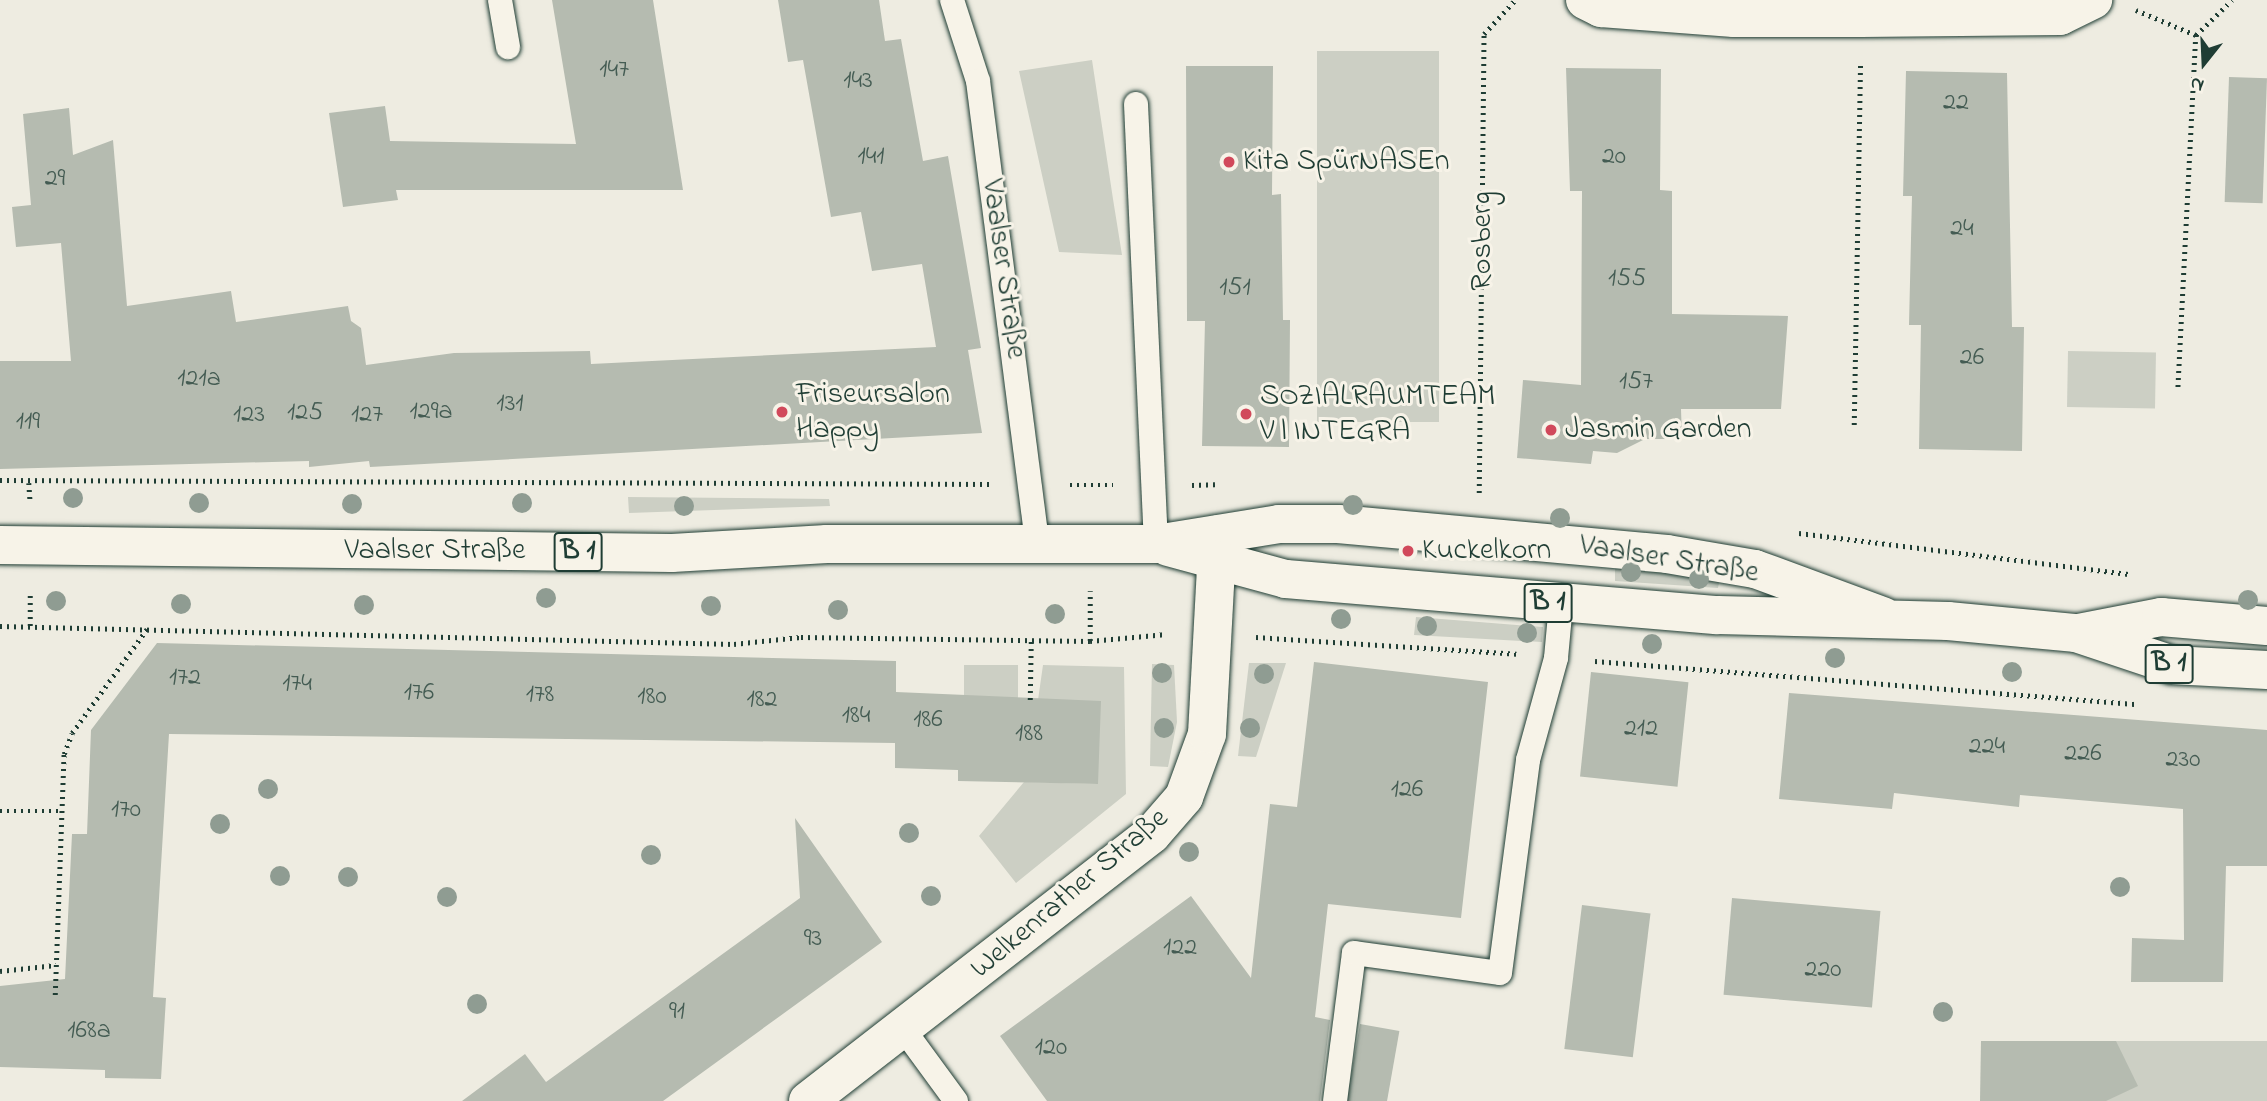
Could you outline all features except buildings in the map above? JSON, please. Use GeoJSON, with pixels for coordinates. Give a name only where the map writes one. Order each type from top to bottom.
{"type":"FeatureCollection","features":[{"type":"Feature","properties":{"kind":"main road"},"geometry":{"type":"LineString","coordinates":[[1584,0],[1601,8],[1734,18],[2060,16],[2109,3]]}},
{"type":"Feature","properties":{"kind":"main road","name":"Vaalser Straße"},"geometry":{"type":"LineString","coordinates":[[1217,547],[1279,524],[1338,524],[1667,554],[1755,569],[1883,616]]}},
{"type":"Feature","properties":{"kind":"main road","name":"Vaalser Straße"},"geometry":{"type":"LineString","coordinates":[[0,545],[672,553],[1037,542],[1217,547],[1286,579],[1718,615],[1883,616],[2076,633],[2172,665],[2267,670]]}},
{"type":"Feature","properties":{"kind":"main road","name":"Welkenrather Straße"},"geometry":{"type":"LineString","coordinates":[[808,1101],[904,1031],[1152,834],[1184,797],[1207,734],[1217,547]]}},
{"type":"Feature","properties":{"kind":"main road","name":"Vaalser Straße"},"geometry":{"type":"LineString","coordinates":[[2076,633],[2161,617],[2267,626]]}},
{"type":"Feature","properties":{"kind":"lane"},"geometry":{"type":"LineString","coordinates":[[500,0],[508,47]]}},
{"type":"Feature","properties":{"kind":"lane","name":"Vaalser Straße"},"geometry":{"type":"LineString","coordinates":[[952,0],[978,81],[1037,542]]}},
{"type":"Feature","properties":{"kind":"lane"},"geometry":{"type":"LineString","coordinates":[[1136,104],[1156,544]]}},
{"type":"Feature","properties":{"kind":"lane"},"geometry":{"type":"LineString","coordinates":[[1335,1101],[1354,953],[1500,973],[1528,760],[1556,657],[1561,604]]}},
{"type":"Feature","properties":{"kind":"lane"},"geometry":{"type":"LineString","coordinates":[[904,1031],[956,1101]]}},
{"type":"Feature","properties":{"kind":"path","name":"Rosberg"},"geometry":{"type":"LineString","coordinates":[[1479,494],[1484,34],[1515,0]]}},
{"type":"Feature","properties":{"kind":"path"},"geometry":{"type":"LineString","coordinates":[[2178,391],[2196,35],[2232,0]]}},
{"type":"Feature","properties":{"kind":"path"},"geometry":{"type":"LineString","coordinates":[[2109,3],[2196,35]]}},
{"type":"Feature","properties":{"kind":"path"},"geometry":{"type":"LineString","coordinates":[[1854,425],[1861,18]]}},
{"type":"Feature","properties":{"kind":"path"},"geometry":{"type":"LineString","coordinates":[[0,626],[734,644],[801,637],[1031,640],[1213,635],[1556,657],[2149,705]]}},
{"type":"Feature","properties":{"kind":"path"},"geometry":{"type":"LineString","coordinates":[[55,995],[64,754],[72,733],[147,629]]}},
{"type":"Feature","properties":{"kind":"path"},"geometry":{"type":"LineString","coordinates":[[1030,700],[1031,640]]}},
{"type":"Feature","properties":{"kind":"path"},"geometry":{"type":"LineString","coordinates":[[0,811],[61,811]]}},
{"type":"Feature","properties":{"kind":"path"},"geometry":{"type":"LineString","coordinates":[[0,971],[56,965]]}},
{"type":"Feature","properties":{"kind":"shaded area"},"geometry":{"type":"Polygon","coordinates":[[[1317,51],[1439,51],[1439,422],[1317,422],[1317,51]]]}},
{"type":"Feature","properties":{"kind":"shaded area"},"geometry":{"type":"Polygon","coordinates":[[[1092,60],[1122,255],[1059,252],[1019,71],[1092,60]]]}},
{"type":"Feature","properties":{"kind":"shaded area"},"geometry":{"type":"Polygon","coordinates":[[[2068,351],[2156,353],[2155,409],[2067,407],[2068,351]]]}},
{"type":"Feature","properties":{"kind":"shaded area"},"geometry":{"type":"Polygon","coordinates":[[[628,497],[829,499],[830,506],[629,513],[628,497]]]}},
{"type":"Feature","properties":{"kind":"shaded area"},"geometry":{"type":"Polygon","coordinates":[[[1615,562],[1720,577],[1718,588],[1615,581],[1615,562]]]}},
{"type":"Feature","properties":{"kind":"shaded area"},"geometry":{"type":"Polygon","coordinates":[[[1416,617],[1543,627],[1542,642],[1414,635],[1416,617]]]}},
{"type":"Feature","properties":{"kind":"shaded area"},"geometry":{"type":"Polygon","coordinates":[[[1249,663],[1286,663],[1256,757],[1238,756],[1249,663]]]}},
{"type":"Feature","properties":{"kind":"shaded area"},"geometry":{"type":"Polygon","coordinates":[[[1152,664],[1174,665],[1177,722],[1168,767],[1150,766],[1152,664]]]}},
{"type":"Feature","properties":{"kind":"shaded area"},"geometry":{"type":"Polygon","coordinates":[[[964,665],[1018,665],[1018,699],[964,699],[964,665]]]}},
{"type":"Feature","properties":{"kind":"shaded area"},"geometry":{"type":"Polygon","coordinates":[[[1043,665],[1124,667],[1126,794],[1016,883],[979,836],[1024,782],[1098,784],[1038,700],[1043,665]]]}},
{"type":"Feature","properties":{"kind":"shaded area"},"geometry":{"type":"Polygon","coordinates":[[[2064,1041],[2267,1041],[2267,1101],[2090,1101],[2063,1086],[2064,1041]]]}},
{"type":"Feature","properties":{"kind":"place","name":"Kita SpürNASEn"},"geometry":{"type":"Point","coordinates":[1229,162]}},
{"type":"Feature","properties":{"kind":"place","name":"Friseursalon Happy"},"geometry":{"type":"Point","coordinates":[782,412]}},
{"type":"Feature","properties":{"kind":"place","name":"SOZIALRAUMTEAM V | INTEGRA"},"geometry":{"type":"Point","coordinates":[1246,414]}},
{"type":"Feature","properties":{"kind":"place","name":"Jasmin Garden"},"geometry":{"type":"Point","coordinates":[1551,430]}},
{"type":"Feature","properties":{"kind":"place","name":"Kuckelkorn"},"geometry":{"type":"Point","coordinates":[1408,551]}}]}
